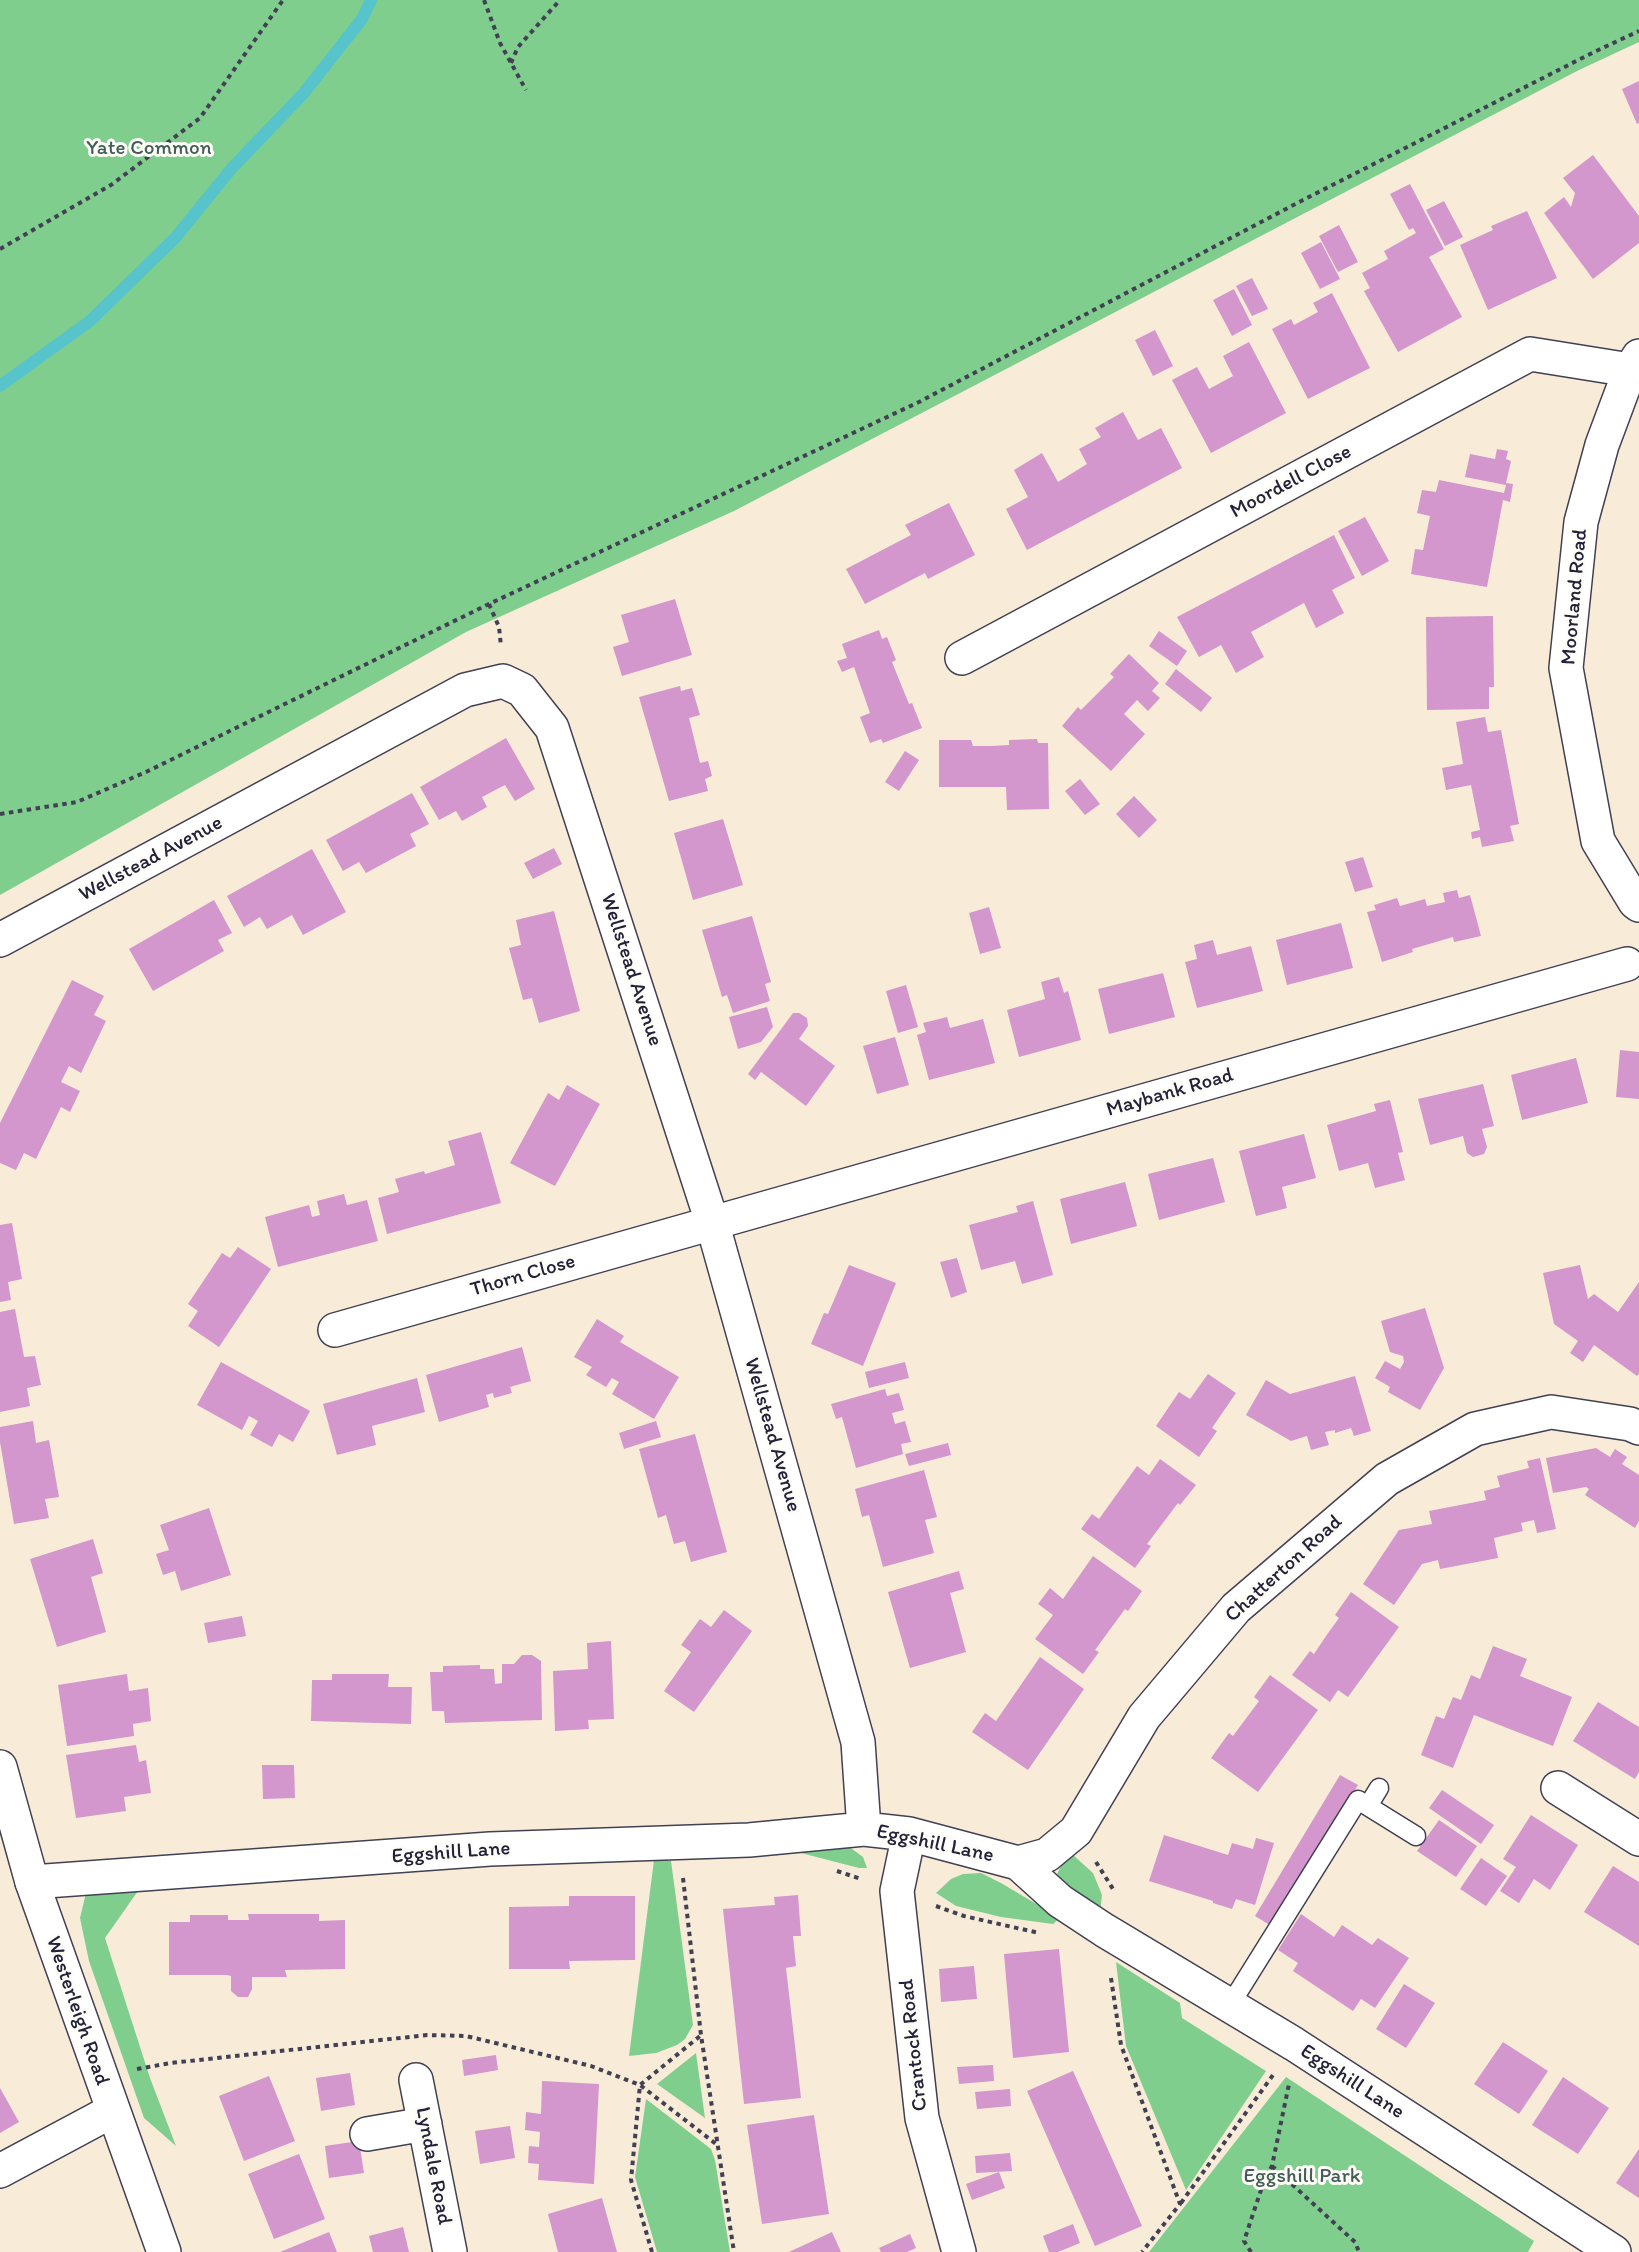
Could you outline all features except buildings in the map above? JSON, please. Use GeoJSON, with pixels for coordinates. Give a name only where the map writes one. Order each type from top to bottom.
{"type":"FeatureCollection","features":[{"type":"Feature","properties":{"kind":"street","name":"Moordell Close"},"geometry":{"type":"LineString","coordinates":[[962,658],[1530,354],[1634,363]]}},
{"type":"Feature","properties":{"kind":"street","name":"Moorland Road"},"geometry":{"type":"LineString","coordinates":[[1634,363],[1602,445],[1581,522],[1566,668],[1598,841],[1639,905]]}},
{"type":"Feature","properties":{"kind":"street","name":"Wellstead Avenue"},"geometry":{"type":"LineString","coordinates":[[0,940],[465,690],[502,681],[522,690],[552,728],[712,1222],[858,1742],[864,1829]]}},
{"type":"Feature","properties":{"kind":"street","name":"Maybank Road"},"geometry":{"type":"LineString","coordinates":[[712,1222],[1627,964]]}},
{"type":"Feature","properties":{"kind":"street","name":"Thorn Close"},"geometry":{"type":"LineString","coordinates":[[334,1330],[712,1222]]}},
{"type":"Feature","properties":{"kind":"street","name":"Chatterton Road"},"geometry":{"type":"LineString","coordinates":[[1018,1863],[1047,1855],[1076,1831],[1144,1717],[1236,1608],[1387,1479],[1475,1429],[1551,1412],[1630,1424],[1639,1428]]}},
{"type":"Feature","properties":{"kind":"street","name":"Westerleigh Road"},"geometry":{"type":"LineString","coordinates":[[0,1767],[32,1882],[164,2252]]}},
{"type":"Feature","properties":{"kind":"street"},"geometry":{"type":"LineString","coordinates":[[1558,1788],[1639,1839]]}},
{"type":"Feature","properties":{"kind":"street","name":"Eggshill Lane"},"geometry":{"type":"LineString","coordinates":[[32,1882],[490,1849],[679,1844],[864,1829],[909,1834],[1018,1863],[1060,1901],[1230,2005],[1293,2059],[1561,2216],[1614,2252]]}},
{"type":"Feature","properties":{"kind":"street","name":"Crantock Road"},"geometry":{"type":"LineString","coordinates":[[909,1834],[897,1891],[922,2118],[959,2252]]}},
{"type":"Feature","properties":{"kind":"street","name":"Lyndale Road"},"geometry":{"type":"LineString","coordinates":[[416,2080],[450,2252]]}},
{"type":"Feature","properties":{"kind":"street"},"geometry":{"type":"LineString","coordinates":[[0,2171],[112,2111]]}},
{"type":"Feature","properties":{"kind":"street"},"geometry":{"type":"LineString","coordinates":[[367,2134],[425,2124]]}},
{"type":"Feature","properties":{"kind":"lane"},"geometry":{"type":"LineString","coordinates":[[1368,1806],[1379,1788]]}},
{"type":"Feature","properties":{"kind":"lane"},"geometry":{"type":"LineString","coordinates":[[1230,2005],[1358,1800],[1416,1836]]}},
{"type":"Feature","properties":{"kind":"path"},"geometry":{"type":"LineString","coordinates":[[0,249],[111,185],[200,118],[283,0]]}},
{"type":"Feature","properties":{"kind":"path"},"geometry":{"type":"LineString","coordinates":[[484,0],[500,43],[526,90]]}},
{"type":"Feature","properties":{"kind":"path"},"geometry":{"type":"LineString","coordinates":[[511,64],[518,47],[561,0]]}},
{"type":"Feature","properties":{"kind":"path"},"geometry":{"type":"LineString","coordinates":[[0,814],[77,802],[146,772],[489,604],[919,402],[1293,205],[1594,52],[1639,32]]}},
{"type":"Feature","properties":{"kind":"path"},"geometry":{"type":"LineString","coordinates":[[1076,1831],[1119,1899],[1104,1930],[1121,2045],[1180,2204]]}},
{"type":"Feature","properties":{"kind":"path"},"geometry":{"type":"LineString","coordinates":[[679,1844],[701,2035],[734,2252]]}},
{"type":"Feature","properties":{"kind":"path"},"geometry":{"type":"LineString","coordinates":[[100,2076],[171,2063],[427,2035],[466,2036],[580,2063],[640,2085],[716,2144]]}},
{"type":"Feature","properties":{"kind":"path"},"geometry":{"type":"LineString","coordinates":[[652,2252],[631,2180],[640,2085],[701,2035]]}},
{"type":"Feature","properties":{"kind":"path"},"geometry":{"type":"LineString","coordinates":[[1142,2252],[1293,2059]]}},
{"type":"Feature","properties":{"kind":"path"},"geometry":{"type":"LineString","coordinates":[[1251,2252],[1244,2241],[1265,2178],[1272,2166],[1293,2059]]}},
{"type":"Feature","properties":{"kind":"path"},"geometry":{"type":"LineString","coordinates":[[1272,2166],[1355,2242],[1359,2252]]}},
{"type":"Feature","properties":{"kind":"green space","name":"Yate Common"},"geometry":{"type":"Polygon","coordinates":[[[0,0],[1639,0],[1639,42],[1579,70],[734,511],[466,632],[0,895],[0,0]]]}},
{"type":"Feature","properties":{"kind":"green space"},"geometry":{"type":"Polygon","coordinates":[[[844,1843],[863,1857],[867,1868],[797,1852],[844,1843]]]}},
{"type":"Feature","properties":{"kind":"green space"},"geometry":{"type":"Polygon","coordinates":[[[1072,1854],[1093,1873],[1102,1895],[1100,1913],[1067,1894],[1057,1874],[1064,1860],[1072,1854]]]}},
{"type":"Feature","properties":{"kind":"green space"},"geometry":{"type":"Polygon","coordinates":[[[654,1860],[671,1861],[693,2025],[685,2039],[677,2045],[656,2053],[629,2056],[654,1860]]]}},
{"type":"Feature","properties":{"kind":"green space"},"geometry":{"type":"Polygon","coordinates":[[[981,1873],[1060,1918],[1053,1924],[1001,1917],[956,1906],[936,1893],[951,1879],[963,1874],[981,1873]]]}},
{"type":"Feature","properties":{"kind":"green space"},"geometry":{"type":"Polygon","coordinates":[[[145,1881],[105,1938],[150,2078],[176,2146],[144,2118],[89,1961],[80,1918],[86,1893],[145,1881]]]}},
{"type":"Feature","properties":{"kind":"green space"},"geometry":{"type":"Polygon","coordinates":[[[1116,1962],[1180,2003],[1182,2018],[1266,2071],[1186,2190],[1126,2046],[1116,1962]]]}},
{"type":"Feature","properties":{"kind":"green space"},"geometry":{"type":"Polygon","coordinates":[[[696,2053],[705,2118],[657,2084],[696,2053]]]}},
{"type":"Feature","properties":{"kind":"green space","name":"Eggshill Park"},"geometry":{"type":"Polygon","coordinates":[[[1286,2077],[1534,2241],[1528,2252],[1149,2252],[1286,2077]]]}},
{"type":"Feature","properties":{"kind":"green space"},"geometry":{"type":"Polygon","coordinates":[[[646,2099],[711,2149],[715,2160],[730,2252],[657,2252],[635,2177],[646,2099]]]}},
{"type":"Feature","properties":{"kind":"waterway"},"geometry":{"type":"LineString","coordinates":[[0,386],[90,321],[175,238],[232,168],[303,94],[362,19],[371,0]]}}]}
